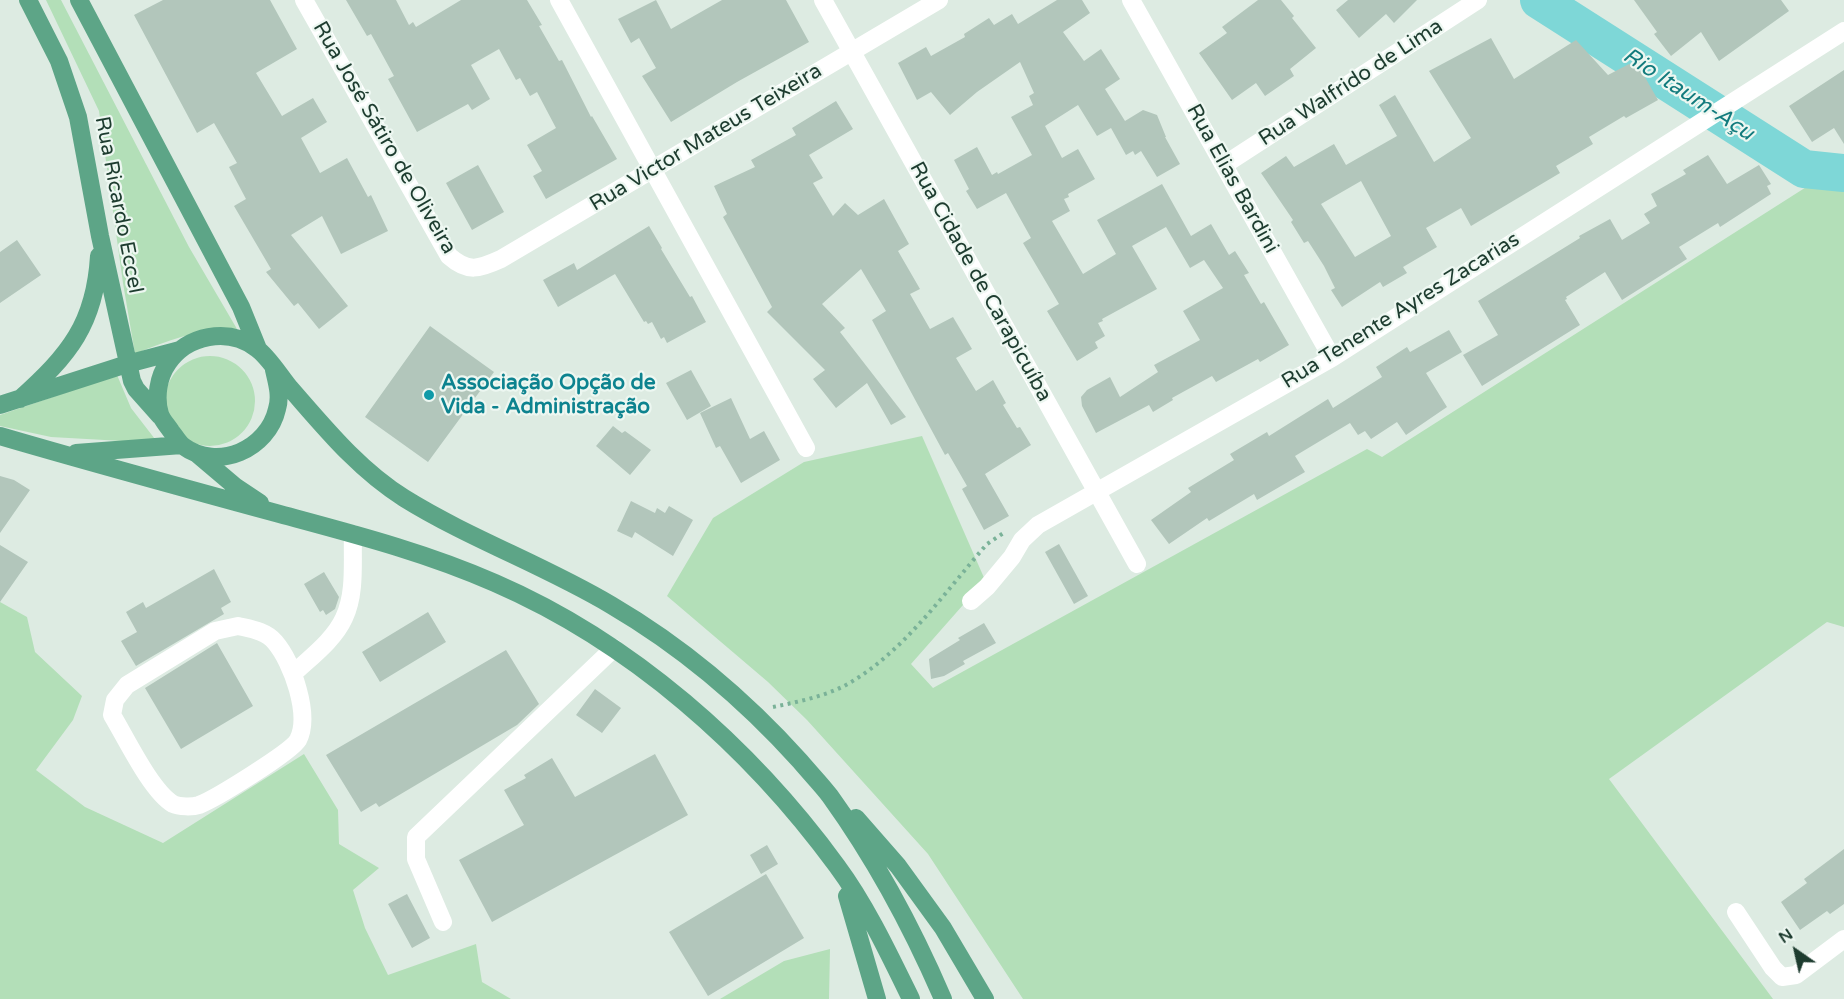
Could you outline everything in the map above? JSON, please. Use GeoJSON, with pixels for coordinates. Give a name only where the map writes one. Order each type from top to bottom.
{"type":"FeatureCollection","features":[{"type":"Feature","properties":{"kind":"main road","name":"Rua Ricardo Eccel"},"geometry":{"type":"LineString","coordinates":[[28,0],[59,61],[78,117],[127,364],[136,389],[161,418]]}},
{"type":"Feature","properties":{"kind":"main road","name":"Rua Ricardo Eccel"},"geometry":{"type":"LineString","coordinates":[[79,0],[241,307],[258,349]]}},
{"type":"Feature","properties":{"kind":"main road"},"geometry":{"type":"LineString","coordinates":[[20,399],[62,359],[86,320],[98,273],[100,236]]}},
{"type":"Feature","properties":{"kind":"main road"},"geometry":{"type":"LineString","coordinates":[[277,513],[236,487],[189,449],[161,418],[158,399],[160,381],[167,363],[180,350],[198,339],[219,335],[240,339],[258,349],[337,442],[382,483],[432,514],[540,567],[612,606],[654,633],[699,667],[752,712],[786,746],[828,794],[872,858],[897,900],[943,999]]}},
{"type":"Feature","properties":{"kind":"main road"},"geometry":{"type":"LineString","coordinates":[[0,405],[127,364],[180,350]]}},
{"type":"Feature","properties":{"kind":"main road"},"geometry":{"type":"LineString","coordinates":[[62,454],[189,449],[214,457],[232,455],[249,449],[263,438],[273,423],[278,406],[279,388],[274,370]]}},
{"type":"Feature","properties":{"kind":"main road"},"geometry":{"type":"LineString","coordinates":[[0,436],[410,551],[495,583],[561,616],[614,648],[680,700],[735,749],[778,792],[839,869],[876,931],[911,999]]}},
{"type":"Feature","properties":{"kind":"main road"},"geometry":{"type":"LineString","coordinates":[[828,794],[861,822],[898,866],[943,928],[985,999]]}},
{"type":"Feature","properties":{"kind":"main road"},"geometry":{"type":"LineString","coordinates":[[839,869],[877,999]]}},
{"type":"Feature","properties":{"kind":"street","name":"Rua José Sátiro de Oliveira"},"geometry":{"type":"LineString","coordinates":[[304,0],[449,256],[458,264],[469,268]]}},
{"type":"Feature","properties":{"kind":"street"},"geometry":{"type":"LineString","coordinates":[[559,0],[806,448]]}},
{"type":"Feature","properties":{"kind":"street","name":"Rua Cidade de Carapicuíba"},"geometry":{"type":"LineString","coordinates":[[823,0],[1137,564]]}},
{"type":"Feature","properties":{"kind":"street","name":"Rua Victor Mateus Teixeira"},"geometry":{"type":"LineString","coordinates":[[469,268],[484,266],[501,259],[939,0]]}},
{"type":"Feature","properties":{"kind":"street","name":"Rua Elias Bardini"},"geometry":{"type":"LineString","coordinates":[[1131,0],[1332,358]]}},
{"type":"Feature","properties":{"kind":"street","name":"Rua Walfrido de Lima"},"geometry":{"type":"LineString","coordinates":[[1224,165],[1478,0]]}},
{"type":"Feature","properties":{"kind":"street","name":"Rua Tenente Ayres Zacarias"},"geometry":{"type":"LineString","coordinates":[[971,601],[987,587],[1012,557],[1022,540],[1038,525],[1332,358],[1844,31]]}},
{"type":"Feature","properties":{"kind":"street"},"geometry":{"type":"LineString","coordinates":[[294,673],[324,644],[344,618],[351,596],[353,534]]}},
{"type":"Feature","properties":{"kind":"street"},"geometry":{"type":"LineString","coordinates":[[238,626],[259,631],[274,641],[294,673],[303,720],[297,740],[283,755],[198,806],[175,806],[159,794],[112,715],[115,700],[127,685],[214,631],[238,626]]}},
{"type":"Feature","properties":{"kind":"street"},"geometry":{"type":"LineString","coordinates":[[443,922],[416,859],[416,837],[614,648]]}},
{"type":"Feature","properties":{"kind":"street"},"geometry":{"type":"LineString","coordinates":[[1736,912],[1773,968],[1782,977],[1796,975],[1844,939]]}},
{"type":"Feature","properties":{"kind":"path"},"geometry":{"type":"LineString","coordinates":[[752,712],[811,698],[843,686],[877,665],[897,648],[987,544],[1000,534],[1017,527],[1038,525]]}},
{"type":"Feature","properties":{"kind":"green space"},"geometry":{"type":"Polygon","coordinates":[[[46,0],[61,0],[189,247],[237,329],[185,336],[135,354],[99,111],[46,0]]]}},
{"type":"Feature","properties":{"kind":"green space"},"geometry":{"type":"Polygon","coordinates":[[[1844,163],[1844,627],[1827,622],[1609,779],[1773,999],[1023,999],[928,854],[807,720],[768,682],[667,596],[713,518],[804,462],[922,436],[985,580],[911,664],[933,688],[1367,449],[1382,457],[1844,163]]]}},
{"type":"Feature","properties":{"kind":"green space"},"geometry":{"type":"Polygon","coordinates":[[[210,356],[227,360],[242,369],[251,384],[255,401],[251,418],[242,433],[227,442],[210,446],[193,442],[178,433],[169,418],[165,401],[169,384],[178,369],[193,360],[210,356]]]}},
{"type":"Feature","properties":{"kind":"green space"},"geometry":{"type":"Polygon","coordinates":[[[117,375],[131,408],[158,443],[51,437],[0,426],[0,415],[117,375]]]}},
{"type":"Feature","properties":{"kind":"green space"},"geometry":{"type":"Polygon","coordinates":[[[0,602],[27,617],[35,652],[82,696],[73,720],[36,770],[85,807],[163,843],[304,754],[338,810],[339,844],[379,868],[353,890],[365,928],[388,975],[476,944],[482,982],[511,999],[0,999],[0,602]]]}},
{"type":"Feature","properties":{"kind":"green space"},"geometry":{"type":"Polygon","coordinates":[[[830,949],[829,999],[720,999],[784,961],[830,949]]]}},
{"type":"Feature","properties":{"kind":"building"},"geometry":{"type":"Polygon","coordinates":[[[163,0],[270,0],[297,49],[256,73],[282,116],[313,98],[327,122],[301,138],[320,173],[347,158],[368,197],[371,195],[388,231],[341,254],[322,216],[291,235],[348,306],[319,329],[298,303],[294,306],[266,272],[271,269],[234,206],[246,199],[229,167],[237,163],[214,123],[197,133],[134,15],[163,0]]]}},
{"type":"Feature","properties":{"kind":"building"},"geometry":{"type":"Polygon","coordinates":[[[346,0],[396,0],[409,25],[413,22],[416,27],[461,0],[527,0],[542,25],[539,26],[559,61],[562,60],[591,117],[617,159],[546,199],[533,176],[542,171],[527,145],[556,128],[537,92],[530,96],[520,78],[516,80],[499,49],[471,65],[490,99],[472,110],[468,104],[417,132],[388,79],[394,76],[371,34],[367,36],[346,0]]]}},
{"type":"Feature","properties":{"kind":"building"},"geometry":{"type":"Polygon","coordinates":[[[656,0],[671,29],[722,0],[786,0],[809,42],[671,122],[642,76],[656,68],[639,38],[631,43],[618,19],[656,0]]]}},
{"type":"Feature","properties":{"kind":"building"},"geometry":{"type":"Polygon","coordinates":[[[1057,0],[1082,0],[1090,13],[1063,32],[1084,61],[1101,49],[1120,79],[1105,89],[1125,121],[1143,110],[1157,115],[1165,137],[1180,164],[1157,177],[1141,151],[1135,155],[1133,151],[1126,155],[1111,128],[1097,136],[1078,105],[1045,126],[1062,158],[1078,149],[1095,179],[1068,194],[1069,197],[1064,199],[1070,211],[1052,221],[1083,274],[1116,254],[1097,220],[1162,184],[1191,236],[1211,224],[1229,255],[1235,251],[1249,273],[1244,275],[1261,304],[1264,302],[1289,345],[1260,362],[1258,359],[1216,382],[1212,376],[1172,398],[1173,400],[1153,412],[1149,405],[1096,433],[1082,406],[1081,397],[1087,390],[1110,377],[1120,397],[1158,372],[1154,365],[1200,340],[1183,311],[1223,288],[1204,260],[1190,268],[1166,227],[1132,246],[1157,289],[1102,319],[1103,321],[1098,323],[1105,336],[1095,342],[1098,348],[1077,361],[1047,311],[1059,304],[1023,243],[1031,238],[1006,193],[977,209],[966,191],[969,189],[954,160],[977,147],[992,175],[1032,155],[1011,117],[1033,105],[1029,96],[1034,93],[1020,62],[977,92],[950,115],[931,92],[917,100],[898,63],[926,47],[931,56],[965,37],[964,34],[989,18],[994,25],[1012,14],[1018,24],[1057,0]]]}},
{"type":"Feature","properties":{"kind":"building"},"geometry":{"type":"Polygon","coordinates":[[[1258,0],[1281,0],[1316,48],[1290,69],[1294,76],[1265,96],[1256,83],[1232,100],[1199,53],[1227,33],[1222,27],[1258,0]]]}},
{"type":"Feature","properties":{"kind":"building"},"geometry":{"type":"Polygon","coordinates":[[[1348,0],[1417,0],[1394,23],[1386,14],[1359,38],[1336,10],[1348,0]]]}},
{"type":"Feature","properties":{"kind":"building"},"geometry":{"type":"Polygon","coordinates":[[[1634,0],[1781,0],[1789,11],[1719,61],[1701,32],[1671,56],[1654,34],[1657,32],[1634,0]]]}},
{"type":"Feature","properties":{"kind":"building"},"geometry":{"type":"Polygon","coordinates":[[[1491,38],[1514,79],[1576,40],[1608,75],[1629,64],[1642,72],[1658,100],[1626,118],[1624,116],[1589,137],[1593,144],[1556,166],[1560,173],[1471,226],[1461,208],[1426,228],[1437,247],[1403,267],[1407,273],[1383,287],[1380,282],[1342,307],[1331,290],[1335,288],[1324,266],[1308,241],[1304,243],[1291,222],[1293,220],[1261,173],[1286,156],[1294,167],[1334,144],[1346,165],[1397,136],[1379,105],[1395,95],[1434,162],[1471,138],[1429,71],[1491,38]],[[1361,181],[1321,204],[1355,257],[1391,236],[1361,181]]]}},
{"type":"Feature","properties":{"kind":"building"},"geometry":{"type":"Polygon","coordinates":[[[1844,70],[1844,144],[1834,128],[1812,142],[1789,106],[1844,70]]]}},
{"type":"Feature","properties":{"kind":"building"},"geometry":{"type":"Polygon","coordinates":[[[836,101],[853,129],[809,155],[823,178],[813,183],[833,216],[845,203],[858,215],[884,199],[909,244],[898,251],[920,289],[910,294],[930,329],[953,317],[972,349],[956,358],[976,391],[993,380],[1006,403],[1003,405],[1031,445],[985,474],[1009,516],[984,530],[962,489],[967,486],[948,453],[945,455],[872,320],[886,311],[861,269],[822,304],[845,328],[840,332],[906,417],[891,425],[867,383],[836,408],[813,379],[825,370],[767,312],[772,307],[723,217],[727,214],[714,186],[755,167],[751,160],[796,135],[792,128],[836,101]]]}},
{"type":"Feature","properties":{"kind":"building"},"geometry":{"type":"Polygon","coordinates":[[[1708,155],[1727,184],[1759,165],[1771,184],[1767,186],[1771,194],[1720,227],[1718,223],[1679,247],[1687,259],[1622,300],[1605,272],[1566,297],[1565,300],[1580,325],[1482,386],[1463,355],[1498,335],[1478,301],[1580,238],[1579,236],[1610,219],[1622,240],[1650,223],[1644,214],[1657,206],[1651,194],[1686,174],[1683,170],[1708,155]]]}},
{"type":"Feature","properties":{"kind":"building"},"geometry":{"type":"Polygon","coordinates":[[[478,165],[504,212],[472,230],[446,183],[478,165]]]}},
{"type":"Feature","properties":{"kind":"building"},"geometry":{"type":"Polygon","coordinates":[[[649,226],[706,322],[667,343],[664,337],[661,339],[652,322],[648,324],[644,322],[615,274],[558,307],[543,280],[574,263],[577,270],[649,226]]]}},
{"type":"Feature","properties":{"kind":"building"},"geometry":{"type":"Polygon","coordinates":[[[17,240],[41,275],[0,303],[0,252],[17,240]]]}},
{"type":"Feature","properties":{"kind":"building","name":"Associação Opção de Vida - Administração"},"geometry":{"type":"Polygon","coordinates":[[[430,326],[494,372],[428,462],[365,417],[430,326]]]}},
{"type":"Feature","properties":{"kind":"building"},"geometry":{"type":"Polygon","coordinates":[[[1449,330],[1462,352],[1426,373],[1447,407],[1406,435],[1397,422],[1371,439],[1365,431],[1358,435],[1350,423],[1295,456],[1305,472],[1257,500],[1254,494],[1209,521],[1207,518],[1169,544],[1151,520],[1191,492],[1188,488],[1234,460],[1230,454],[1267,432],[1269,436],[1328,399],[1333,408],[1382,377],[1376,367],[1407,347],[1410,352],[1449,330]]]}},
{"type":"Feature","properties":{"kind":"building"},"geometry":{"type":"Polygon","coordinates":[[[691,370],[711,406],[687,420],[666,383],[691,370]]]}},
{"type":"Feature","properties":{"kind":"building"},"geometry":{"type":"Polygon","coordinates":[[[731,398],[750,439],[764,431],[780,460],[741,483],[720,446],[716,448],[700,413],[731,398]]]}},
{"type":"Feature","properties":{"kind":"building"},"geometry":{"type":"Polygon","coordinates":[[[613,426],[622,433],[625,431],[651,450],[630,475],[596,446],[613,426]]]}},
{"type":"Feature","properties":{"kind":"building"},"geometry":{"type":"Polygon","coordinates":[[[0,476],[14,480],[30,490],[0,533],[0,476]]]}},
{"type":"Feature","properties":{"kind":"building"},"geometry":{"type":"Polygon","coordinates":[[[631,501],[655,513],[657,508],[665,513],[669,506],[693,520],[673,556],[635,532],[632,538],[617,531],[631,501]]]}},
{"type":"Feature","properties":{"kind":"building"},"geometry":{"type":"Polygon","coordinates":[[[1059,544],[1088,596],[1074,604],[1045,552],[1059,544]]]}},
{"type":"Feature","properties":{"kind":"building"},"geometry":{"type":"Polygon","coordinates":[[[0,545],[28,562],[0,602],[0,545]]]}},
{"type":"Feature","properties":{"kind":"building"},"geometry":{"type":"Polygon","coordinates":[[[214,569],[231,602],[221,608],[224,614],[136,666],[121,641],[137,632],[126,612],[143,602],[146,608],[214,569]]]}},
{"type":"Feature","properties":{"kind":"building"},"geometry":{"type":"Polygon","coordinates":[[[324,572],[339,597],[335,609],[326,615],[323,610],[320,612],[304,584],[324,572]]]}},
{"type":"Feature","properties":{"kind":"building"},"geometry":{"type":"Polygon","coordinates":[[[428,612],[446,642],[380,682],[362,652],[428,612]]]}},
{"type":"Feature","properties":{"kind":"building"},"geometry":{"type":"Polygon","coordinates":[[[984,623],[996,643],[963,661],[965,664],[944,676],[931,679],[929,659],[984,623]]]}},
{"type":"Feature","properties":{"kind":"building"},"geometry":{"type":"Polygon","coordinates":[[[217,643],[253,706],[181,749],[145,688],[217,643]]]}},
{"type":"Feature","properties":{"kind":"building"},"geometry":{"type":"Polygon","coordinates":[[[506,650],[539,704],[517,725],[379,807],[376,803],[361,812],[326,755],[506,650]]]}},
{"type":"Feature","properties":{"kind":"building"},"geometry":{"type":"Polygon","coordinates":[[[595,689],[621,708],[602,733],[576,715],[595,689]]]}},
{"type":"Feature","properties":{"kind":"building"},"geometry":{"type":"Polygon","coordinates":[[[655,754],[688,815],[492,922],[459,860],[524,825],[504,790],[526,778],[524,775],[552,758],[575,797],[655,754]]]}},
{"type":"Feature","properties":{"kind":"building"},"geometry":{"type":"Polygon","coordinates":[[[767,845],[778,864],[761,874],[750,855],[767,845]]]}},
{"type":"Feature","properties":{"kind":"building"},"geometry":{"type":"Polygon","coordinates":[[[1844,849],[1844,904],[1830,914],[1827,911],[1800,930],[1781,902],[1807,883],[1804,879],[1844,849]]]}},
{"type":"Feature","properties":{"kind":"building"},"geometry":{"type":"Polygon","coordinates":[[[766,874],[804,938],[708,996],[669,932],[766,874]]]}},
{"type":"Feature","properties":{"kind":"building"},"geometry":{"type":"Polygon","coordinates":[[[407,894],[430,938],[412,948],[388,904],[407,894]]]}},
{"type":"Feature","properties":{"kind":"waterway","name":"Rio Itaum-Açu"},"geometry":{"type":"LineString","coordinates":[[1539,0],[1804,169],[1844,173]]}},
{"type":"Feature","properties":{"kind":"place","name":"Associação Opção de Vida - Administração"},"geometry":{"type":"Point","coordinates":[429,395]}}]}
